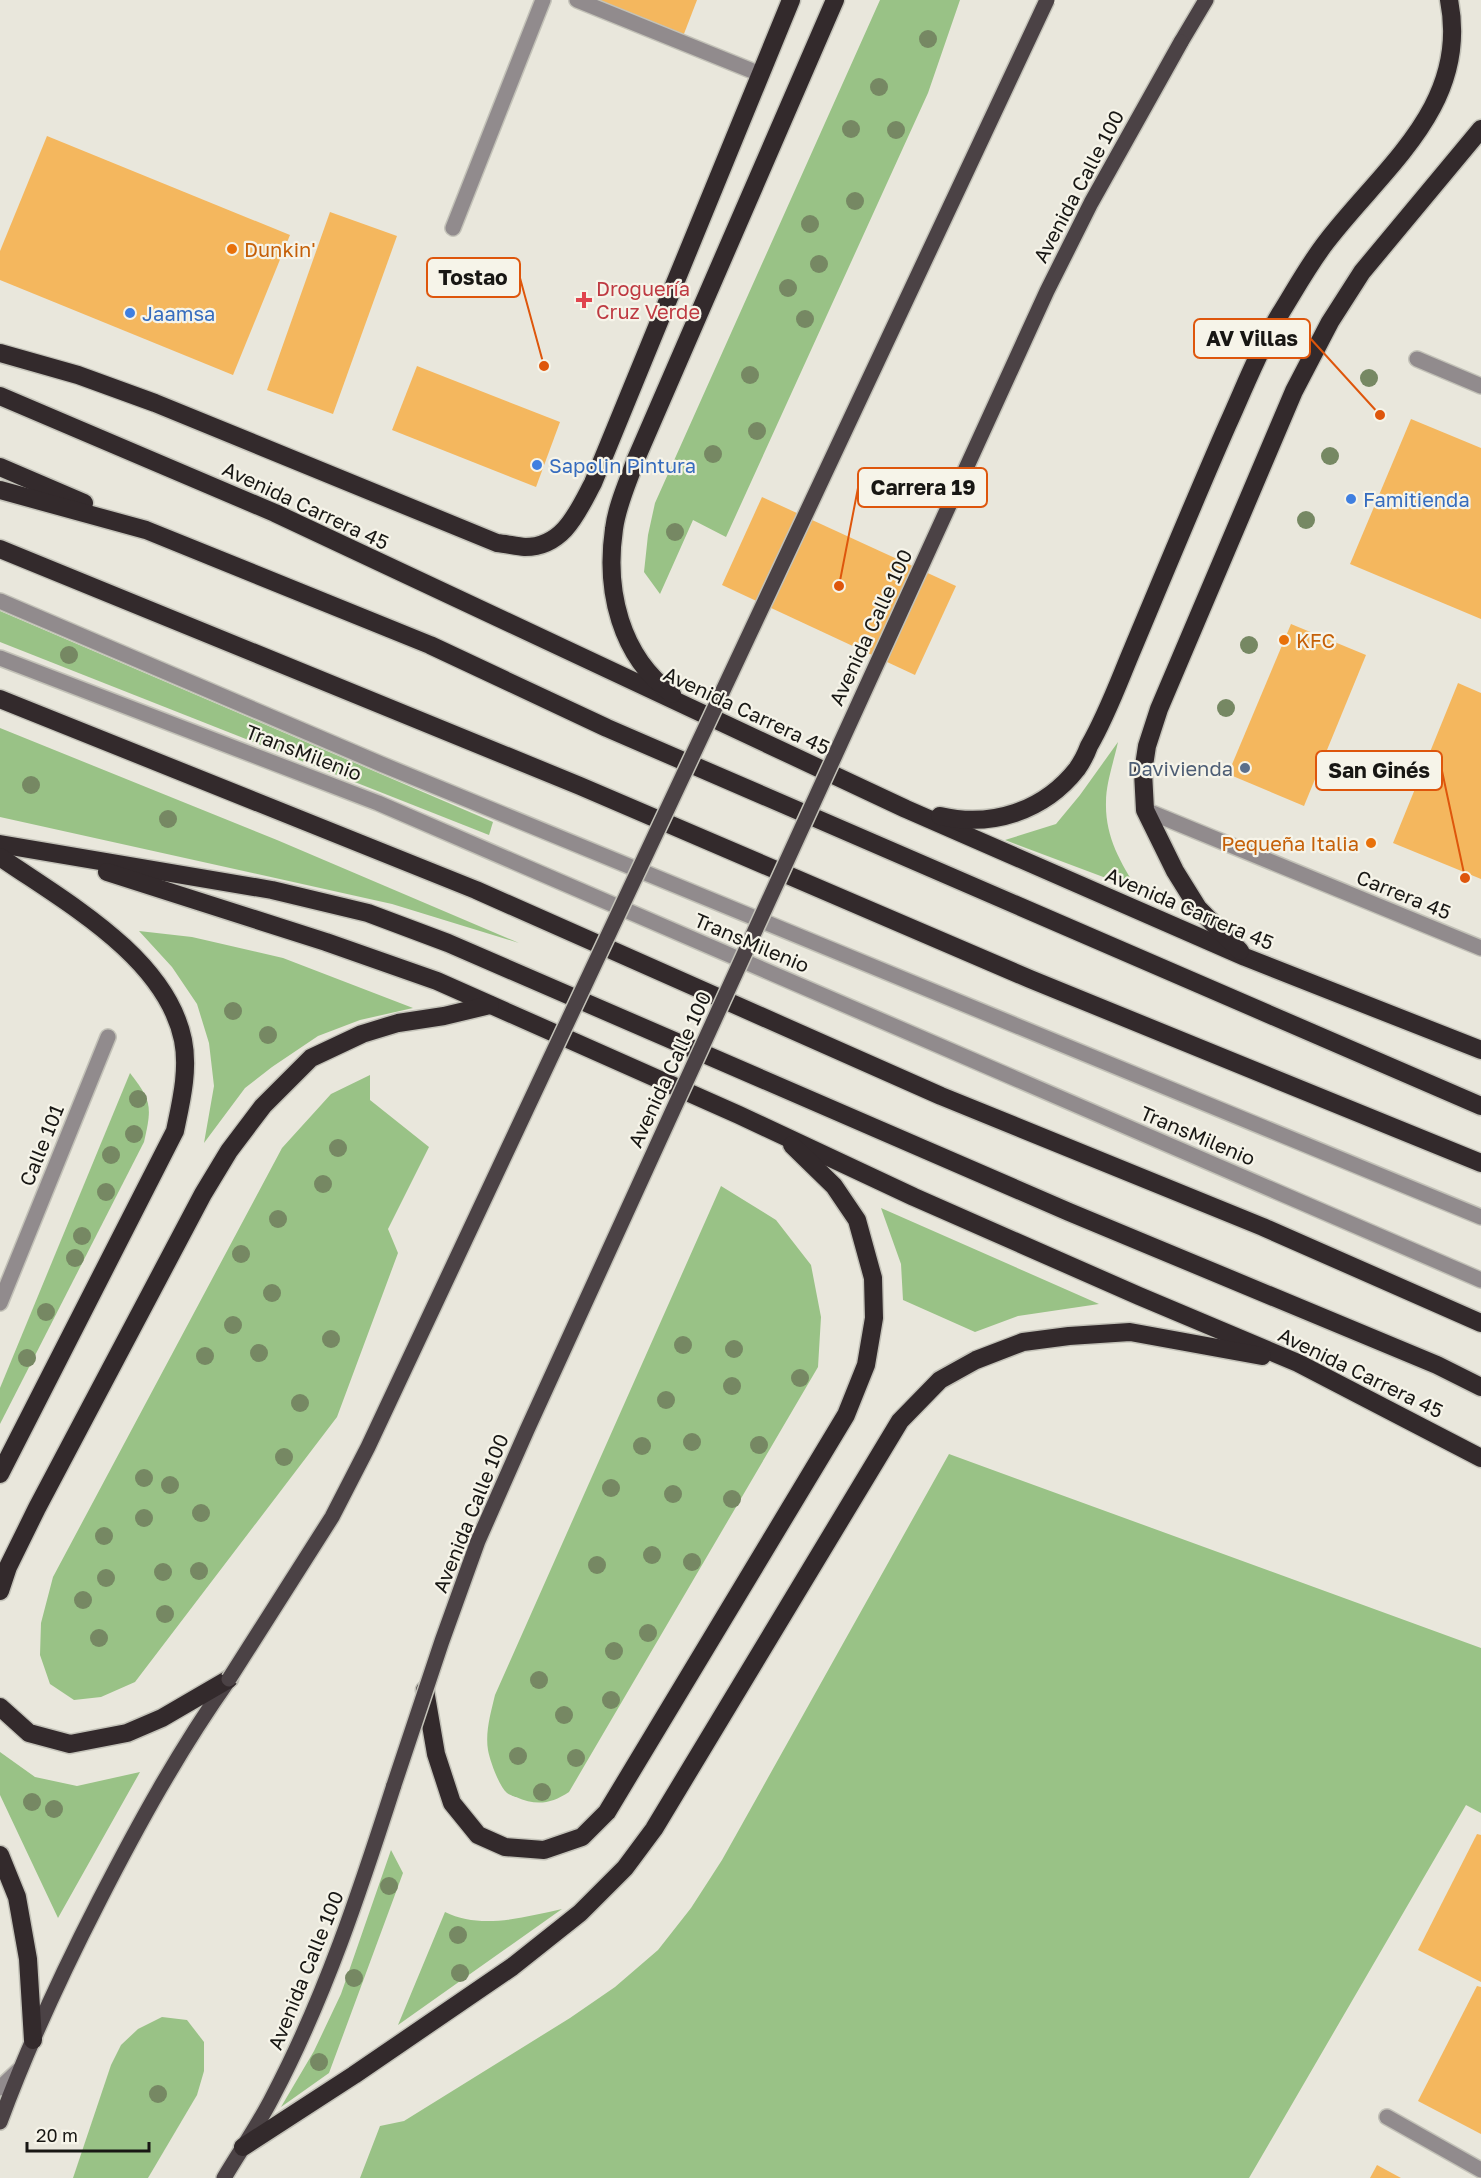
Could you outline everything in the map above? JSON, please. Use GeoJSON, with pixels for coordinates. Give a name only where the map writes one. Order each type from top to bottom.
{"type":"FeatureCollection","features":[{"type":"Feature","properties":{"kind":"highway"},"geometry":{"type":"LineString","coordinates":[[0,353],[78,375],[155,403],[497,543],[527,547],[554,540],[573,521],[593,483],[791,0]]}},
{"type":"Feature","properties":{"kind":"highway"},"geometry":{"type":"LineString","coordinates":[[695,711],[645,669],[631,648],[617,612],[613,592],[611,571],[614,527],[636,459],[834,0]]}},
{"type":"Feature","properties":{"kind":"highway"},"geometry":{"type":"LineString","coordinates":[[906,809],[956,820],[984,820],[1013,815],[1033,806],[1058,788],[1078,768],[1102,720],[1208,470],[1276,320],[1326,242],[1408,145],[1434,106],[1450,62],[1453,19],[1449,0]]}},
{"type":"Feature","properties":{"kind":"highway"},"geometry":{"type":"LineString","coordinates":[[1245,957],[1198,908],[1174,871],[1145,810],[1143,772],[1147,746],[1159,709],[1294,391],[1330,322],[1362,272],[1481,129]]}},
{"type":"Feature","properties":{"kind":"highway","name":"Avenida Carrera 45"},"geometry":{"type":"LineString","coordinates":[[0,396],[275,513],[906,809],[1245,957],[1481,1050]]}},
{"type":"Feature","properties":{"kind":"highway"},"geometry":{"type":"LineString","coordinates":[[0,467],[146,530],[430,645],[607,728],[1481,1106]]}},
{"type":"Feature","properties":{"kind":"highway"},"geometry":{"type":"LineString","coordinates":[[0,490],[146,530]]}},
{"type":"Feature","properties":{"kind":"highway"},"geometry":{"type":"LineString","coordinates":[[0,549],[580,786],[1030,979],[1481,1163]]}},
{"type":"Feature","properties":{"kind":"highway"},"geometry":{"type":"LineString","coordinates":[[0,699],[476,890],[941,1096],[1263,1227],[1481,1323]]}},
{"type":"Feature","properties":{"kind":"highway","name":"Avenida Carrera 45"},"geometry":{"type":"LineString","coordinates":[[0,844],[272,890],[368,913],[459,948],[1069,1212],[1437,1365],[1481,1387]]}},
{"type":"Feature","properties":{"kind":"highway","name":"Avenida Carrera 45"},"geometry":{"type":"LineString","coordinates":[[54,854],[326,942],[437,981],[782,1135],[925,1202],[1298,1363],[1481,1458]]}},
{"type":"Feature","properties":{"kind":"highway"},"geometry":{"type":"LineString","coordinates":[[0,857],[119,941],[151,976],[174,1008],[184,1042],[184,1088],[175,1131],[0,1474]]}},
{"type":"Feature","properties":{"kind":"highway"},"geometry":{"type":"LineString","coordinates":[[0,1591],[8,1567],[37,1508],[203,1194],[229,1151],[263,1106],[311,1058],[362,1034],[398,1023],[444,1016],[490,1005]]}},
{"type":"Feature","properties":{"kind":"highway"},"geometry":{"type":"LineString","coordinates":[[425,1690],[436,1754],[452,1803],[478,1835],[505,1847],[544,1850],[582,1837],[607,1812],[846,1415],[866,1365],[874,1318],[873,1278],[857,1220],[834,1186],[782,1135]]}},
{"type":"Feature","properties":{"kind":"highway"},"geometry":{"type":"LineString","coordinates":[[243,2147],[354,2075],[512,1967],[580,1913],[625,1868],[654,1829],[900,1421],[940,1380],[976,1360],[1023,1342],[1130,1332],[1298,1363]]}},
{"type":"Feature","properties":{"kind":"highway"},"geometry":{"type":"LineString","coordinates":[[0,1707],[29,1733],[70,1744],[128,1733],[162,1718],[230,1679]]}},
{"type":"Feature","properties":{"kind":"highway"},"geometry":{"type":"LineString","coordinates":[[0,1855],[17,1897],[27,1948],[33,2040]]}},
{"type":"Feature","properties":{"kind":"main road"},"geometry":{"type":"LineString","coordinates":[[0,2122],[19,2070],[75,1947],[164,1778],[230,1679],[332,1516],[377,1428],[1047,0]]}},
{"type":"Feature","properties":{"kind":"main road","name":"Avenida Calle 100"},"geometry":{"type":"LineString","coordinates":[[224,2178],[273,2097],[332,1967],[425,1690],[478,1541],[527,1430],[1047,291],[1090,203],[1206,0]]}},
{"type":"Feature","properties":{"kind":"street"},"geometry":{"type":"LineString","coordinates":[[453,228],[543,0]]}},
{"type":"Feature","properties":{"kind":"street"},"geometry":{"type":"LineString","coordinates":[[577,0],[760,74]]}},
{"type":"Feature","properties":{"kind":"street"},"geometry":{"type":"LineString","coordinates":[[1417,359],[1481,386]]}},
{"type":"Feature","properties":{"kind":"street","name":"TransMilenio"},"geometry":{"type":"LineString","coordinates":[[0,601],[381,764],[1481,1217]]}},
{"type":"Feature","properties":{"kind":"street","name":"TransMilenio"},"geometry":{"type":"LineString","coordinates":[[0,658],[378,803],[1481,1280]]}},
{"type":"Feature","properties":{"kind":"street","name":"Carrera 45"},"geometry":{"type":"LineString","coordinates":[[1145,810],[1481,948]]}},
{"type":"Feature","properties":{"kind":"street","name":"Calle 101"},"geometry":{"type":"LineString","coordinates":[[0,1303],[108,1037]]}},
{"type":"Feature","properties":{"kind":"street"},"geometry":{"type":"LineString","coordinates":[[0,2088],[19,2070]]}},
{"type":"Feature","properties":{"kind":"street"},"geometry":{"type":"LineString","coordinates":[[1387,2117],[1481,2170]]}},
{"type":"Feature","properties":{"kind":"green space"},"geometry":{"type":"Polygon","coordinates":[[[880,0],[960,0],[928,93],[726,537],[693,520],[660,594],[644,572],[648,535],[655,503],[880,0]]]}},
{"type":"Feature","properties":{"kind":"green space"},"geometry":{"type":"Polygon","coordinates":[[[0,611],[493,822],[489,835],[0,642],[0,611]]]}},
{"type":"Feature","properties":{"kind":"green space"},"geometry":{"type":"Polygon","coordinates":[[[0,728],[277,840],[519,943],[392,904],[0,817],[0,728]]]}},
{"type":"Feature","properties":{"kind":"green space"},"geometry":{"type":"Polygon","coordinates":[[[1118,742],[1107,787],[1106,814],[1115,848],[1138,890],[1005,840],[1056,824],[1118,742]]]}},
{"type":"Feature","properties":{"kind":"green space"},"geometry":{"type":"Polygon","coordinates":[[[139,931],[192,937],[283,958],[413,1008],[360,1020],[318,1036],[245,1088],[204,1143],[214,1086],[209,1043],[197,1004],[172,967],[139,931]]]}},
{"type":"Feature","properties":{"kind":"green space"},"geometry":{"type":"Polygon","coordinates":[[[130,1073],[143,1091],[148,1105],[144,1142],[0,1424],[0,1388],[130,1073]]]}},
{"type":"Feature","properties":{"kind":"green space"},"geometry":{"type":"Polygon","coordinates":[[[370,1075],[370,1100],[429,1147],[388,1229],[398,1253],[337,1417],[135,1682],[101,1697],[74,1700],[50,1684],[40,1655],[41,1623],[53,1577],[282,1148],[331,1094],[370,1075]]]}},
{"type":"Feature","properties":{"kind":"green space"},"geometry":{"type":"Polygon","coordinates":[[[721,1186],[776,1220],[811,1265],[821,1317],[818,1367],[569,1792],[550,1801],[537,1803],[523,1800],[504,1790],[489,1755],[488,1729],[495,1695],[721,1186]]]}},
{"type":"Feature","properties":{"kind":"green space"},"geometry":{"type":"Polygon","coordinates":[[[881,1208],[1099,1304],[1018,1316],[975,1332],[903,1300],[901,1264],[881,1208]]]}},
{"type":"Feature","properties":{"kind":"green space"},"geometry":{"type":"Polygon","coordinates":[[[949,1454],[1481,1648],[1481,1813],[1466,1805],[1249,2178],[360,2178],[380,2126],[404,2121],[570,2018],[615,1987],[658,1950],[691,1908],[722,1860],[949,1454]]]}},
{"type":"Feature","properties":{"kind":"green space"},"geometry":{"type":"Polygon","coordinates":[[[0,1752],[35,1777],[77,1786],[140,1772],[58,1918],[0,1795],[0,1752]]]}},
{"type":"Feature","properties":{"kind":"green space"},"geometry":{"type":"Polygon","coordinates":[[[391,1850],[403,1873],[329,2073],[281,2107],[314,2051],[341,1994],[391,1850]]]}},
{"type":"Feature","properties":{"kind":"green space"},"geometry":{"type":"Polygon","coordinates":[[[562,1909],[398,2025],[445,1912],[473,1920],[488,1921],[518,1918],[562,1909]]]}},
{"type":"Feature","properties":{"kind":"green space"},"geometry":{"type":"Polygon","coordinates":[[[162,2017],[187,2020],[204,2042],[204,2071],[197,2095],[148,2178],[73,2178],[111,2065],[121,2045],[138,2029],[162,2017]]]}},
{"type":"Feature","properties":{"kind":"building"},"geometry":{"type":"Polygon","coordinates":[[[583,0],[697,0],[682,39],[583,0]]]}},
{"type":"Feature","properties":{"kind":"building"},"geometry":{"type":"Polygon","coordinates":[[[47,136],[290,235],[233,375],[0,280],[0,251],[47,136]]]}},
{"type":"Feature","properties":{"kind":"building"},"geometry":{"type":"Polygon","coordinates":[[[330,212],[397,236],[333,414],[267,390],[330,212]]]}},
{"type":"Feature","properties":{"kind":"building"},"geometry":{"type":"Polygon","coordinates":[[[417,366],[560,422],[536,487],[392,430],[417,366]]]}},
{"type":"Feature","properties":{"kind":"building"},"geometry":{"type":"Polygon","coordinates":[[[1411,419],[1481,448],[1481,619],[1350,564],[1411,419]]]}},
{"type":"Feature","properties":{"kind":"building"},"geometry":{"type":"Polygon","coordinates":[[[762,497],[956,586],[915,675],[722,585],[762,497]]]}},
{"type":"Feature","properties":{"kind":"building"},"geometry":{"type":"Polygon","coordinates":[[[1291,624],[1366,655],[1304,806],[1228,774],[1291,624]]]}},
{"type":"Feature","properties":{"kind":"building"},"geometry":{"type":"Polygon","coordinates":[[[1458,683],[1481,693],[1481,879],[1393,843],[1458,683]]]}},
{"type":"Feature","properties":{"kind":"building"},"geometry":{"type":"Polygon","coordinates":[[[1477,1834],[1481,1835],[1481,1982],[1418,1950],[1477,1834]]]}},
{"type":"Feature","properties":{"kind":"building"},"geometry":{"type":"Polygon","coordinates":[[[1477,1986],[1481,1987],[1481,2134],[1418,2101],[1477,1986]]]}},
{"type":"Feature","properties":{"kind":"building"},"geometry":{"type":"Polygon","coordinates":[[[1377,2165],[1401,2178],[1370,2178],[1377,2165]]]}},
{"type":"Feature","properties":{"kind":"place","name":"Dunkin'"},"geometry":{"type":"Point","coordinates":[232,249]}},
{"type":"Feature","properties":{"kind":"place","name":"Droguería Cruz Verde"},"geometry":{"type":"Point","coordinates":[584,300]}},
{"type":"Feature","properties":{"kind":"place","name":"Jaamsa"},"geometry":{"type":"Point","coordinates":[130,313]}},
{"type":"Feature","properties":{"kind":"place","name":"Tostao"},"geometry":{"type":"Point","coordinates":[544,366]}},
{"type":"Feature","properties":{"kind":"place","name":"AV Villas"},"geometry":{"type":"Point","coordinates":[1380,415]}},
{"type":"Feature","properties":{"kind":"place","name":"Sapolin Pintura"},"geometry":{"type":"Point","coordinates":[537,465]}},
{"type":"Feature","properties":{"kind":"place","name":"Famitienda"},"geometry":{"type":"Point","coordinates":[1351,499]}},
{"type":"Feature","properties":{"kind":"place","name":"Carrera 19"},"geometry":{"type":"Point","coordinates":[839,586]}},
{"type":"Feature","properties":{"kind":"place","name":"KFC"},"geometry":{"type":"Point","coordinates":[1284,640]}},
{"type":"Feature","properties":{"kind":"place","name":"Davivienda"},"geometry":{"type":"Point","coordinates":[1245,768]}},
{"type":"Feature","properties":{"kind":"place","name":"Pequeña Italia"},"geometry":{"type":"Point","coordinates":[1371,843]}},
{"type":"Feature","properties":{"kind":"place","name":"San Ginés"},"geometry":{"type":"Point","coordinates":[1465,878]}}]}
